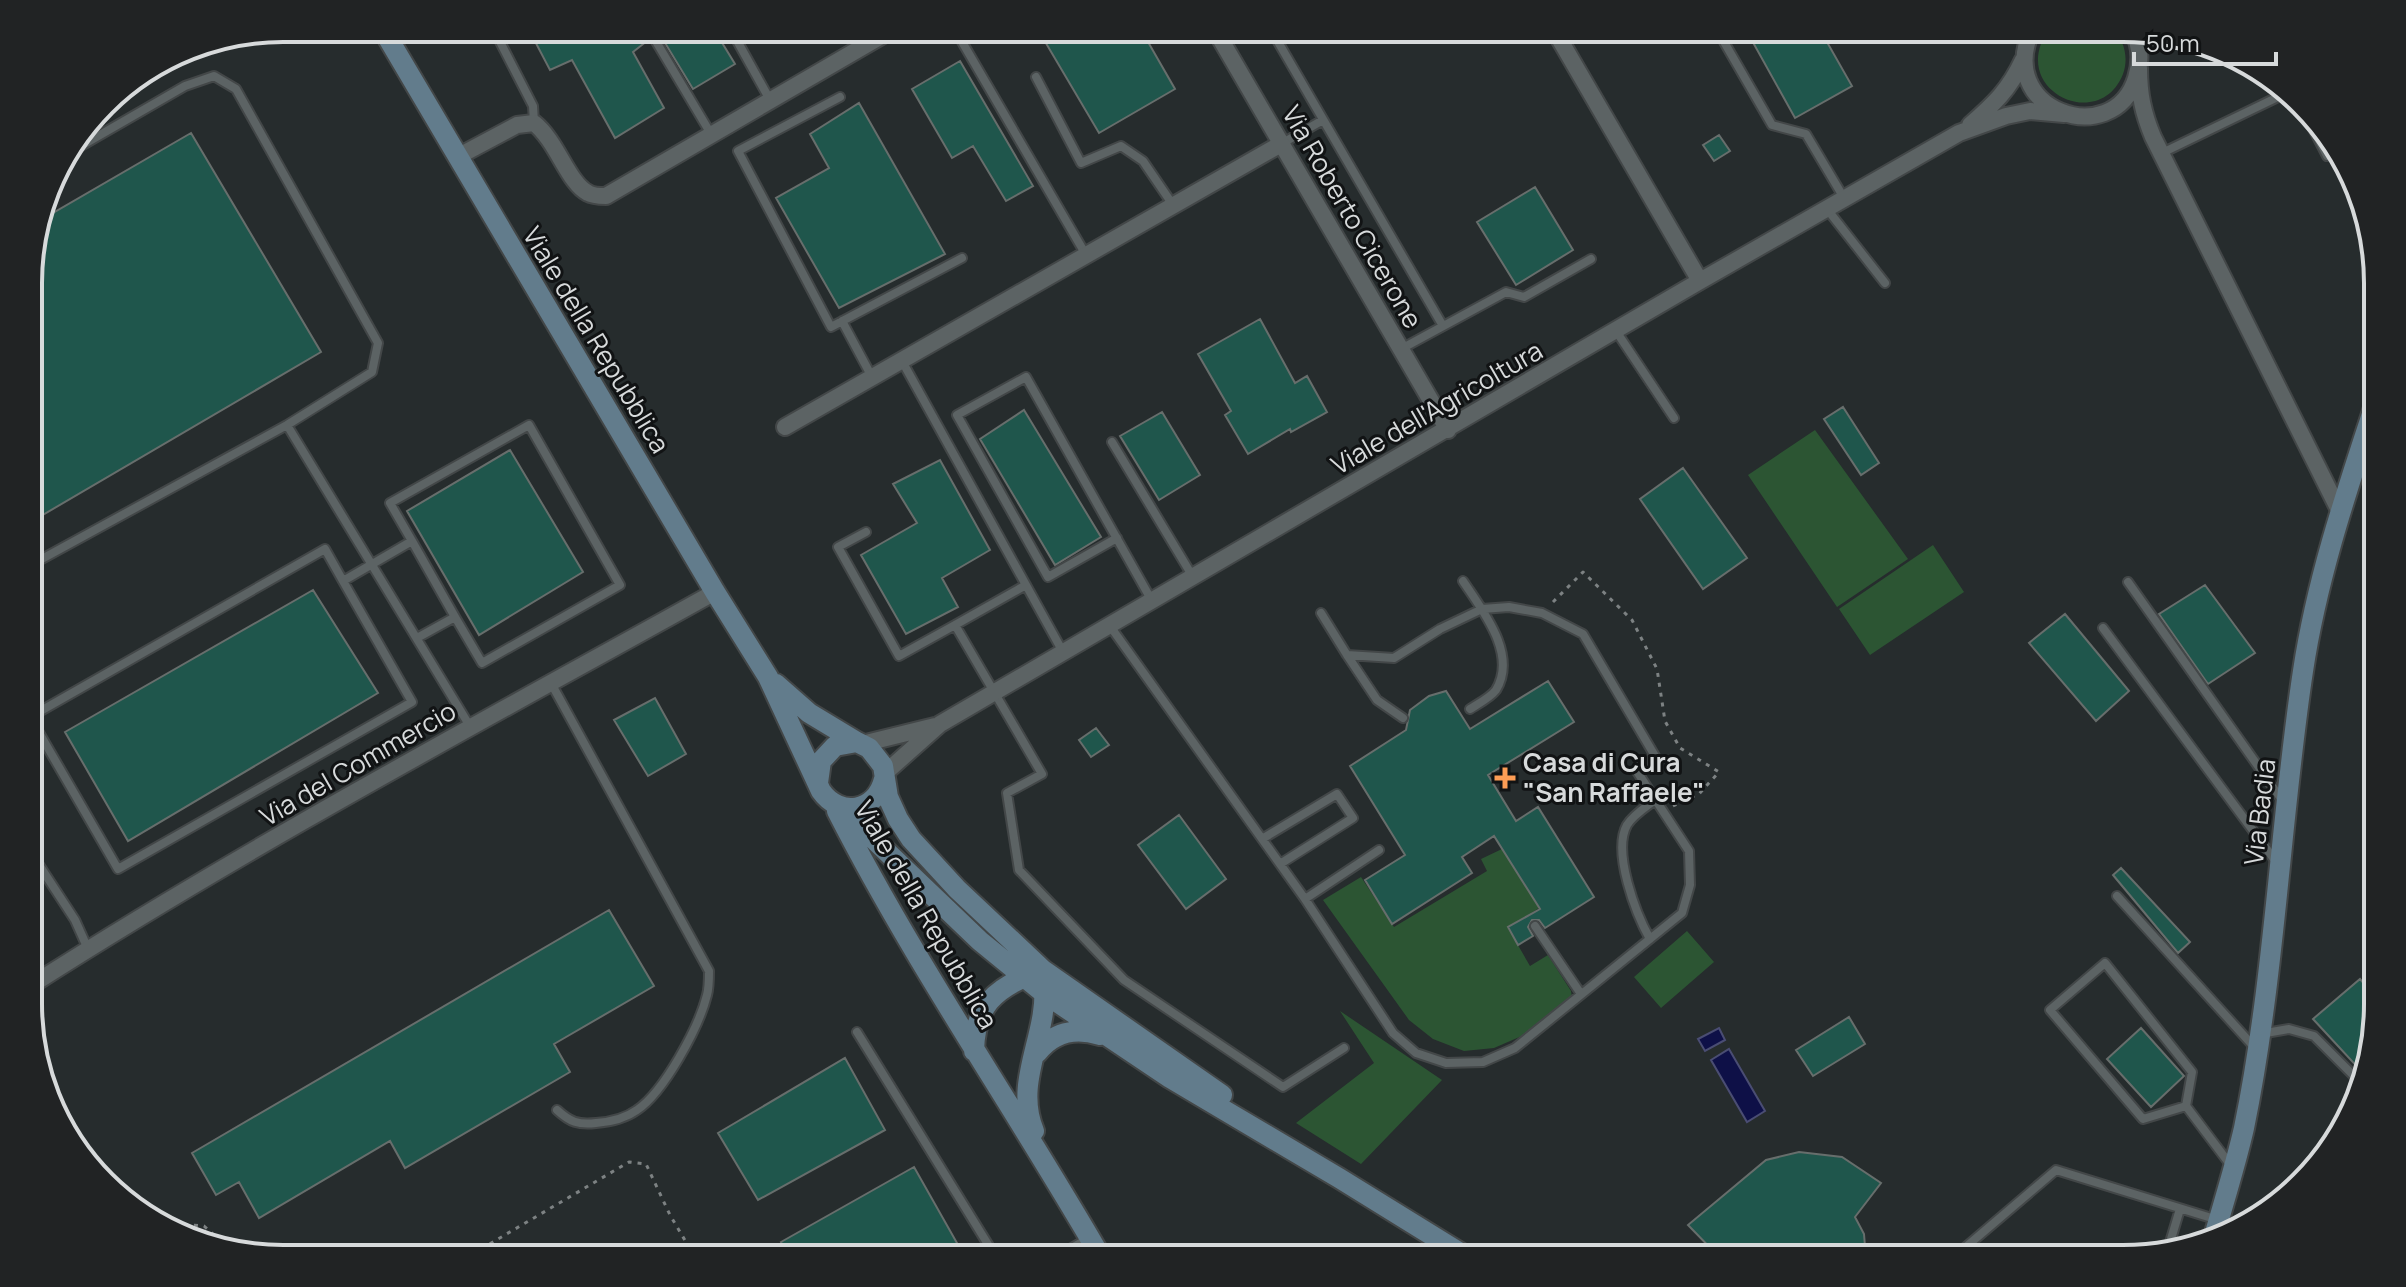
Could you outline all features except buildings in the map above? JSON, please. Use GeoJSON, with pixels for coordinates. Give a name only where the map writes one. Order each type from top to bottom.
{"type":"FeatureCollection","features":[{"type":"Feature","properties":{"kind":"main road","name":"Viale della Repubblica"},"geometry":{"type":"LineString","coordinates":[[390,42],[768,677],[818,783]]}},
{"type":"Feature","properties":{"kind":"main road","name":"Via Badia"},"geometry":{"type":"LineString","coordinates":[[2217,1225],[2244,1129],[2258,1042],[2303,669],[2324,567],[2339,510],[2364,437]]}},
{"type":"Feature","properties":{"kind":"main road","name":"Viale della Repubblica"},"geometry":{"type":"LineString","coordinates":[[768,677],[809,713],[860,743]]}},
{"type":"Feature","properties":{"kind":"main road"},"geometry":{"type":"LineString","coordinates":[[1339,1178],[1043,970],[957,889],[911,839],[888,797],[875,752],[860,743],[846,742],[827,752],[821,761],[818,783],[821,791],[980,941],[1045,994],[1170,1078],[1446,1244]]}},
{"type":"Feature","properties":{"kind":"main road"},"geometry":{"type":"LineString","coordinates":[[837,806],[860,808],[869,804],[882,789],[884,776]]}},
{"type":"Feature","properties":{"kind":"main road","name":"Viale della Repubblica"},"geometry":{"type":"LineString","coordinates":[[837,806],[878,892],[1094,1245]]}},
{"type":"Feature","properties":{"kind":"main road","name":"Viale della Repubblica"},"geometry":{"type":"LineString","coordinates":[[974,1051],[975,1029],[992,997],[1007,984],[1043,970],[1045,994],[1040,1035],[1030,1063],[1026,1105],[1050,1168]]}},
{"type":"Feature","properties":{"kind":"main road"},"geometry":{"type":"LineString","coordinates":[[1030,1063],[1039,1049],[1060,1033],[1089,1031],[1108,1037]]}},
{"type":"Feature","properties":{"kind":"street"},"geometry":{"type":"LineString","coordinates":[[457,157],[517,125],[534,123],[554,144],[579,187],[590,195],[606,196],[871,42]]}},
{"type":"Feature","properties":{"kind":"street","name":"Via Roberto Cicerone"},"geometry":{"type":"LineString","coordinates":[[1222,42],[1448,430]]}},
{"type":"Feature","properties":{"kind":"street"},"geometry":{"type":"LineString","coordinates":[[1561,42],[1700,281]]}},
{"type":"Feature","properties":{"kind":"street","name":"Viale dell'Agricoltura"},"geometry":{"type":"LineString","coordinates":[[1959,133],[2012,83],[2023,59],[2026,42]]}},
{"type":"Feature","properties":{"kind":"street"},"geometry":{"type":"LineString","coordinates":[[2137,43],[2140,51],[2142,111],[2153,137],[2339,510]]}},
{"type":"Feature","properties":{"kind":"street"},"geometry":{"type":"LineString","coordinates":[[2023,59],[2026,77],[2035,93],[2048,106],[2064,114]]}},
{"type":"Feature","properties":{"kind":"street"},"geometry":{"type":"LineString","coordinates":[[2139,68],[2130,91],[2112,108],[2135,117],[2153,137]]}},
{"type":"Feature","properties":{"kind":"street","name":"Viale dell'Agricoltura"},"geometry":{"type":"LineString","coordinates":[[884,776],[940,724],[1959,133],[2030,111],[2080,117],[2097,115],[2112,108]]}},
{"type":"Feature","properties":{"kind":"street"},"geometry":{"type":"LineString","coordinates":[[785,427],[1281,144]]}},
{"type":"Feature","properties":{"kind":"street","name":"Via del Commercio"},"geometry":{"type":"LineString","coordinates":[[42,978],[471,728],[715,592]]}},
{"type":"Feature","properties":{"kind":"street","name":"Viale dell'Agricoltura"},"geometry":{"type":"LineString","coordinates":[[860,743],[940,724]]}},
{"type":"Feature","properties":{"kind":"lane"},"geometry":{"type":"LineString","coordinates":[[500,42],[533,106],[534,123]]}},
{"type":"Feature","properties":{"kind":"lane"},"geometry":{"type":"LineString","coordinates":[[656,42],[711,135]]}},
{"type":"Feature","properties":{"kind":"lane"},"geometry":{"type":"LineString","coordinates":[[738,42],[771,100]]}},
{"type":"Feature","properties":{"kind":"lane"},"geometry":{"type":"LineString","coordinates":[[962,42],[1086,256]]}},
{"type":"Feature","properties":{"kind":"lane"},"geometry":{"type":"LineString","coordinates":[[1278,42],[1443,326]]}},
{"type":"Feature","properties":{"kind":"lane"},"geometry":{"type":"LineString","coordinates":[[1724,42],[1772,125],[1806,134],[1844,199]]}},
{"type":"Feature","properties":{"kind":"lane"},"geometry":{"type":"LineString","coordinates":[[43,559],[287,425],[372,372],[378,343],[236,89],[214,76],[185,86],[88,142]]}},
{"type":"Feature","properties":{"kind":"lane"},"geometry":{"type":"LineString","coordinates":[[1036,77],[1081,163],[1121,146],[1143,161],[1173,206]]}},
{"type":"Feature","properties":{"kind":"lane"},"geometry":{"type":"LineString","coordinates":[[840,97],[738,151],[831,327],[962,258]]}},
{"type":"Feature","properties":{"kind":"lane"},"geometry":{"type":"LineString","coordinates":[[2161,154],[2277,98]]}},
{"type":"Feature","properties":{"kind":"lane"},"geometry":{"type":"LineString","coordinates":[[1281,144],[1323,120]]}},
{"type":"Feature","properties":{"kind":"lane"},"geometry":{"type":"LineString","coordinates":[[1827,209],[1885,283]]}},
{"type":"Feature","properties":{"kind":"lane"},"geometry":{"type":"LineString","coordinates":[[1401,349],[1506,292],[1524,297],[1591,259]]}},
{"type":"Feature","properties":{"kind":"lane"},"geometry":{"type":"LineString","coordinates":[[842,321],[872,378]]}},
{"type":"Feature","properties":{"kind":"lane"},"geometry":{"type":"LineString","coordinates":[[1616,331],[1674,418]]}},
{"type":"Feature","properties":{"kind":"lane"},"geometry":{"type":"LineString","coordinates":[[902,361],[1064,653]]}},
{"type":"Feature","properties":{"kind":"lane"},"geometry":{"type":"LineString","coordinates":[[1117,538],[1048,577],[957,415],[1026,377],[1117,538],[1152,602]]}},
{"type":"Feature","properties":{"kind":"lane"},"geometry":{"type":"LineString","coordinates":[[287,425],[471,728]]}},
{"type":"Feature","properties":{"kind":"lane"},"geometry":{"type":"LineString","coordinates":[[529,425],[620,585],[482,663],[455,617],[390,503],[529,425]]}},
{"type":"Feature","properties":{"kind":"lane"},"geometry":{"type":"LineString","coordinates":[[1112,442],[1193,578]]}},
{"type":"Feature","properties":{"kind":"lane"},"geometry":{"type":"LineString","coordinates":[[866,532],[838,547],[899,656],[1026,585]]}},
{"type":"Feature","properties":{"kind":"lane"},"geometry":{"type":"LineString","coordinates":[[343,581],[412,541]]}},
{"type":"Feature","properties":{"kind":"lane"},"geometry":{"type":"LineString","coordinates":[[42,710],[325,549],[412,702],[118,869],[42,738]]}},
{"type":"Feature","properties":{"kind":"lane"},"geometry":{"type":"LineString","coordinates":[[1463,581],[1502,645],[1502,668],[1496,691],[1470,709]]}},
{"type":"Feature","properties":{"kind":"lane"},"geometry":{"type":"LineString","coordinates":[[2128,582],[2287,807]]}},
{"type":"Feature","properties":{"kind":"lane"},"geometry":{"type":"LineString","coordinates":[[1110,626],[1305,899],[1393,1033],[1416,1053],[1446,1063],[1483,1062],[1515,1048],[1682,913],[1690,885],[1689,851],[1636,770],[1655,756],[1583,634],[1542,613],[1509,607],[1482,609],[1440,629],[1394,658],[1347,655]]}},
{"type":"Feature","properties":{"kind":"lane"},"geometry":{"type":"LineString","coordinates":[[1321,613],[1377,700],[1403,718]]}},
{"type":"Feature","properties":{"kind":"lane"},"geometry":{"type":"LineString","coordinates":[[417,638],[455,617]]}},
{"type":"Feature","properties":{"kind":"lane"},"geometry":{"type":"LineString","coordinates":[[955,625],[1042,774],[1007,793],[1019,870],[1124,980],[1283,1087],[1344,1048]]}},
{"type":"Feature","properties":{"kind":"lane"},"geometry":{"type":"LineString","coordinates":[[2103,628],[2280,867]]}},
{"type":"Feature","properties":{"kind":"lane"},"geometry":{"type":"LineString","coordinates":[[551,683],[709,971],[708,993],[696,1027],[662,1084],[637,1110],[607,1122],[585,1124],[570,1122],[557,1110]]}},
{"type":"Feature","properties":{"kind":"lane"},"geometry":{"type":"LineString","coordinates":[[1262,839],[1337,794],[1353,818],[1280,864]]}},
{"type":"Feature","properties":{"kind":"lane"},"geometry":{"type":"LineString","coordinates":[[1650,939],[1627,878],[1622,843],[1627,825],[1655,800]]}},
{"type":"Feature","properties":{"kind":"lane"},"geometry":{"type":"LineString","coordinates":[[1305,899],[1379,850]]}},
{"type":"Feature","properties":{"kind":"lane"},"geometry":{"type":"LineString","coordinates":[[42,870],[75,920],[88,949]]}},
{"type":"Feature","properties":{"kind":"lane"},"geometry":{"type":"LineString","coordinates":[[2117,896],[2258,1042],[2289,1029],[2314,1036],[2353,1075]]}},
{"type":"Feature","properties":{"kind":"lane"},"geometry":{"type":"LineString","coordinates":[[1535,926],[1581,994]]}},
{"type":"Feature","properties":{"kind":"lane"},"geometry":{"type":"LineString","coordinates":[[2186,1106],[2143,1119],[2050,1010],[2105,963],[2192,1072],[2186,1106],[2233,1168]]}},
{"type":"Feature","properties":{"kind":"lane"},"geometry":{"type":"LineString","coordinates":[[857,1032],[988,1245]]}},
{"type":"Feature","properties":{"kind":"lane"},"geometry":{"type":"LineString","coordinates":[[1969,1244],[2056,1170],[2180,1209],[2215,1226]]}},
{"type":"Feature","properties":{"kind":"lane"},"geometry":{"type":"LineString","coordinates":[[2171,1240],[2180,1209]]}},
{"type":"Feature","properties":{"kind":"lane"},"geometry":{"type":"LineString","coordinates":[[1077,1245],[1090,1237]]}},
{"type":"Feature","properties":{"kind":"path"},"geometry":{"type":"LineString","coordinates":[[1542,613],[1583,572],[1632,620],[1657,669],[1665,721],[1680,748],[1719,772],[1699,794],[1663,811]]}},
{"type":"Feature","properties":{"kind":"path"},"geometry":{"type":"LineString","coordinates":[[488,1245],[629,1162],[646,1164],[688,1245]]}},
{"type":"Feature","properties":{"kind":"path"},"geometry":{"type":"LineString","coordinates":[[188,1225],[204,1226],[214,1235]]}},
{"type":"Feature","properties":{"kind":"green space"},"geometry":{"type":"Polygon","coordinates":[[[2043,42],[2122,42],[2126,61],[2123,74],[2111,92],[2095,101],[2077,102],[2061,96],[2047,85],[2039,69],[2039,50],[2043,42]]]}},
{"type":"Feature","properties":{"kind":"green space"},"geometry":{"type":"Polygon","coordinates":[[[1815,430],[1908,559],[1837,607],[1748,475],[1815,430]]]}},
{"type":"Feature","properties":{"kind":"green space"},"geometry":{"type":"Polygon","coordinates":[[[1933,545],[1964,592],[1870,655],[1839,609],[1933,545]]]}},
{"type":"Feature","properties":{"kind":"green space"},"geometry":{"type":"Polygon","coordinates":[[[1502,849],[1539,908],[1508,928],[1530,966],[1548,955],[1571,991],[1572,998],[1524,1035],[1494,1048],[1464,1051],[1433,1039],[1409,1020],[1323,900],[1361,877],[1394,927],[1487,871],[1481,859],[1502,849]]]}},
{"type":"Feature","properties":{"kind":"green space"},"geometry":{"type":"Polygon","coordinates":[[[1687,931],[1714,962],[1661,1008],[1634,977],[1687,931]]]}},
{"type":"Feature","properties":{"kind":"green space"},"geometry":{"type":"Polygon","coordinates":[[[1340,1011],[1442,1080],[1361,1164],[1296,1123],[1374,1063],[1340,1011]]]}},
{"type":"Feature","properties":{"kind":"shaded area"},"geometry":{"type":"Polygon","coordinates":[[[1719,1028],[1725,1040],[1705,1051],[1698,1039],[1719,1028]]]}},
{"type":"Feature","properties":{"kind":"shaded area"},"geometry":{"type":"Polygon","coordinates":[[[1729,1049],[1765,1111],[1747,1122],[1711,1060],[1729,1049]]]}},
{"type":"Feature","properties":{"kind":"place","name":"Casa di Cura \"San Raffaele\""},"geometry":{"type":"Point","coordinates":[1505,778]}}]}
